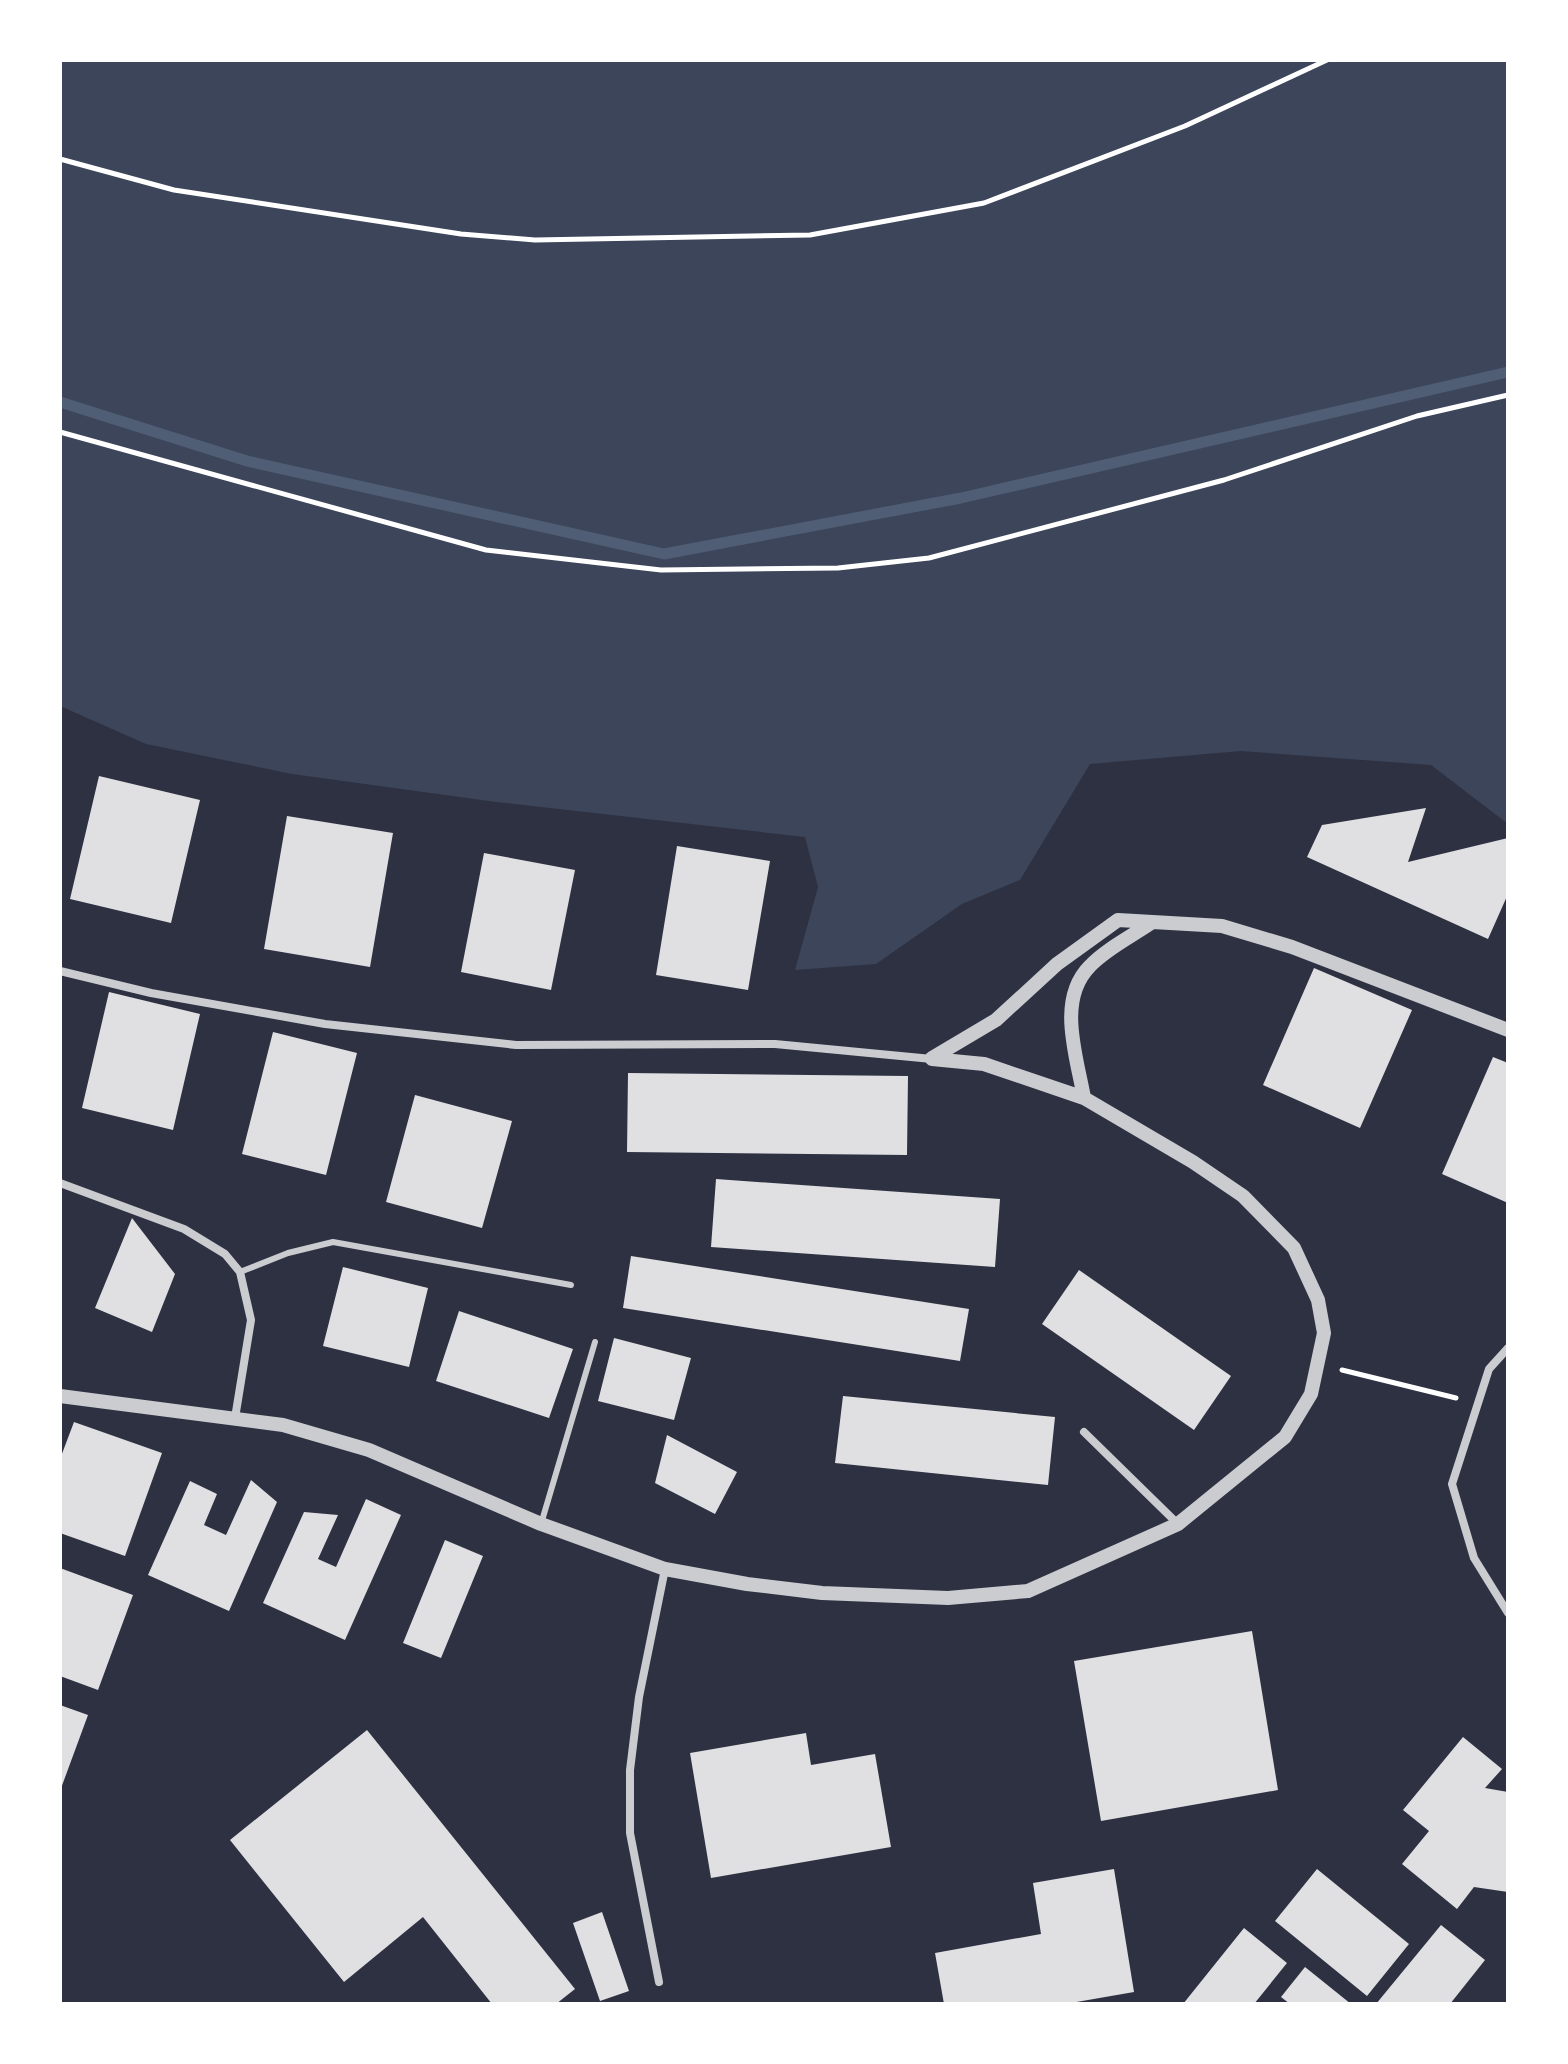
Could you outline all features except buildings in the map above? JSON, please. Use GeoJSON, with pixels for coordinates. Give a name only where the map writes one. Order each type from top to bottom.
{"type":"FeatureCollection","features":[{"type":"Feature","properties":{"kind":"street"},"geometry":{"type":"LineString","coordinates":[[932,1059],[996,1020],[1057,964],[1118,920],[1222,926],[1292,947],[1508,1030]]}},
{"type":"Feature","properties":{"kind":"street"},"geometry":{"type":"LineString","coordinates":[[1084,1098],[1070,1021],[1076,992],[1088,967],[1151,923]]}},
{"type":"Feature","properties":{"kind":"street"},"geometry":{"type":"LineString","coordinates":[[60,971],[151,993],[325,1024],[516,1045],[775,1044],[984,1064],[1084,1098],[1193,1162],[1243,1196],[1294,1248],[1318,1300],[1324,1333],[1311,1394],[1285,1437],[1178,1524],[1028,1591],[948,1598],[822,1593],[747,1584],[665,1569],[541,1524],[369,1450],[283,1425],[60,1396]]}},
{"type":"Feature","properties":{"kind":"street"},"geometry":{"type":"LineString","coordinates":[[60,1183],[184,1229],[225,1254],[240,1272],[251,1320],[235,1418]]}},
{"type":"Feature","properties":{"kind":"street"},"geometry":{"type":"LineString","coordinates":[[1508,1348],[1489,1369],[1452,1484],[1474,1558],[1508,1613]]}},
{"type":"Feature","properties":{"kind":"street"},"geometry":{"type":"LineString","coordinates":[[1084,1432],[1178,1524]]}},
{"type":"Feature","properties":{"kind":"street"},"geometry":{"type":"LineString","coordinates":[[659,1982],[630,1833],[630,1770],[639,1697],[665,1569]]}},
{"type":"Feature","properties":{"kind":"lane"},"geometry":{"type":"LineString","coordinates":[[240,1272],[288,1253],[333,1242],[571,1285]]}},
{"type":"Feature","properties":{"kind":"lane"},"geometry":{"type":"LineString","coordinates":[[541,1524],[595,1342]]}},
{"type":"Feature","properties":{"kind":"path"},"geometry":{"type":"LineString","coordinates":[[60,159],[174,190],[461,234],[535,240],[810,235],[984,203],[1185,126],[1327,60]]}},
{"type":"Feature","properties":{"kind":"path"},"geometry":{"type":"LineString","coordinates":[[60,432],[486,550],[661,570],[838,568],[929,558],[1224,480],[1417,416],[1508,395]]}},
{"type":"Feature","properties":{"kind":"path"},"geometry":{"type":"LineString","coordinates":[[1317,1365],[1464,1400]]}},
{"type":"Feature","properties":{"kind":"shaded area"},"geometry":{"type":"Polygon","coordinates":[[[60,60],[1508,60],[1508,824],[1431,765],[1241,751],[1090,764],[1020,880],[962,904],[876,964],[795,970],[818,887],[805,837],[496,802],[292,774],[146,744],[60,706],[60,60]]]}},
{"type":"Feature","properties":{"kind":"waterway"},"geometry":{"type":"LineString","coordinates":[[60,402],[247,461],[664,554],[961,498],[1508,372]]}}]}
